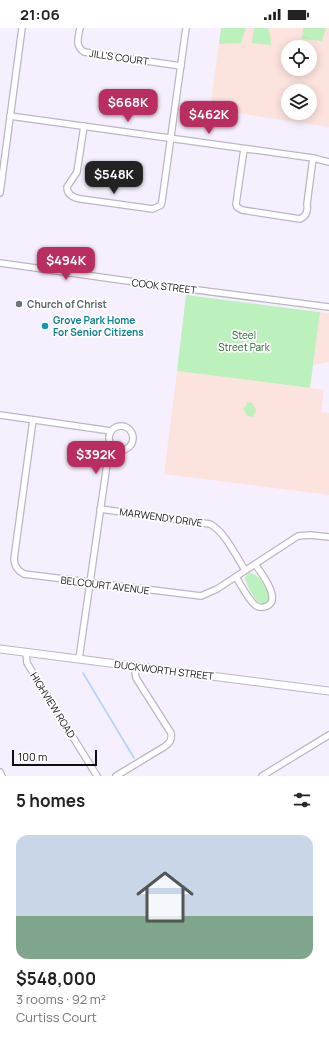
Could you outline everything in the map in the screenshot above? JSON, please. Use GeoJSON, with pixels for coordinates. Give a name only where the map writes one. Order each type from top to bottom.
{"type":"FeatureCollection","features":[{"type":"Feature","properties":{"kind":"main road","name":"DUCKWORTH STREET"},"geometry":{"type":"LineString","coordinates":[[0,649],[329,691]]}},
{"type":"Feature","properties":{"kind":"street"},"geometry":{"type":"LineString","coordinates":[[0,193],[22,28]]}},
{"type":"Feature","properties":{"kind":"street","name":"JILL'S COURT"},"geometry":{"type":"LineString","coordinates":[[80,28],[78,44],[80,49],[84,52],[181,66]]}},
{"type":"Feature","properties":{"kind":"street"},"geometry":{"type":"LineString","coordinates":[[84,126],[77,172],[67,186],[68,193],[76,198],[142,208],[153,209],[161,205],[186,28]]}},
{"type":"Feature","properties":{"kind":"street"},"geometry":{"type":"LineString","coordinates":[[10,116],[313,158],[329,162]]}},
{"type":"Feature","properties":{"kind":"street"},"geometry":{"type":"LineString","coordinates":[[244,149],[236,204],[237,208],[300,219],[308,211],[307,204],[313,158]]}},
{"type":"Feature","properties":{"kind":"street","name":"COOK STREET"},"geometry":{"type":"LineString","coordinates":[[0,263],[329,307]]}},
{"type":"Feature","properties":{"kind":"street"},"geometry":{"type":"LineString","coordinates":[[0,415],[111,431]]}},
{"type":"Feature","properties":{"kind":"street","name":"BELCOURT AVENUE"},"geometry":{"type":"LineString","coordinates":[[33,420],[14,559],[16,568],[24,574],[201,596],[217,589],[298,536],[310,535],[329,537]]}},
{"type":"Feature","properties":{"kind":"street"},"geometry":{"type":"LineString","coordinates":[[121,426],[129,429],[132,436],[131,444],[120,450],[113,447],[109,441],[109,434],[111,431],[114,428],[121,426]]}},
{"type":"Feature","properties":{"kind":"street"},"geometry":{"type":"LineString","coordinates":[[79,659],[108,457],[113,447]]}},
{"type":"Feature","properties":{"kind":"street","name":"MARWENDY DRIVE"},"geometry":{"type":"LineString","coordinates":[[100,509],[210,524],[218,529],[223,535],[245,570]]}},
{"type":"Feature","properties":{"kind":"street"},"geometry":{"type":"LineString","coordinates":[[236,577],[254,604],[264,608],[270,605],[272,594],[255,564]]}},
{"type":"Feature","properties":{"kind":"street","name":"HIGHVIEW ROAD"},"geometry":{"type":"LineString","coordinates":[[26,652],[28,663],[97,776]]}},
{"type":"Feature","properties":{"kind":"street"},"geometry":{"type":"LineString","coordinates":[[116,776],[170,743],[171,738],[171,733],[136,678],[134,666]]}},
{"type":"Feature","properties":{"kind":"street"},"geometry":{"type":"LineString","coordinates":[[262,776],[329,735]]}},
{"type":"Feature","properties":{"kind":"street"},"geometry":{"type":"LineString","coordinates":[[0,772],[2,776]]}},
{"type":"Feature","properties":{"kind":"shaded area"},"geometry":{"type":"Polygon","coordinates":[[[221,28],[329,28],[329,127],[283,120],[317,120],[317,84],[281,84],[281,120],[210,109],[221,28]]]}},
{"type":"Feature","properties":{"kind":"shaded area"},"geometry":{"type":"Polygon","coordinates":[[[320,312],[329,313],[329,362],[313,365],[320,312]]]}},
{"type":"Feature","properties":{"kind":"shaded area"},"geometry":{"type":"Polygon","coordinates":[[[177,371],[324,390],[321,412],[329,413],[329,495],[164,474],[177,371]]]}},
{"type":"Feature","properties":{"kind":"green space"},"geometry":{"type":"Polygon","coordinates":[[[221,28],[246,28],[241,43],[219,44],[221,28]]]}},
{"type":"Feature","properties":{"kind":"green space"},"geometry":{"type":"Polygon","coordinates":[[[254,28],[268,28],[271,45],[252,43],[254,28]]]}},
{"type":"Feature","properties":{"kind":"green space"},"geometry":{"type":"Polygon","coordinates":[[[303,28],[326,28],[322,41],[302,39],[303,28]]]}},
{"type":"Feature","properties":{"kind":"green space","name":"Steel Street Park"},"geometry":{"type":"Polygon","coordinates":[[[186,295],[320,312],[310,388],[177,371],[186,295]]]}},
{"type":"Feature","properties":{"kind":"green space"},"geometry":{"type":"Polygon","coordinates":[[[247,402],[252,403],[256,410],[253,417],[247,416],[243,408],[246,406],[247,402]]]}},
{"type":"Feature","properties":{"kind":"green space"},"geometry":{"type":"Polygon","coordinates":[[[249,573],[256,575],[265,585],[270,597],[267,603],[261,604],[258,602],[251,592],[245,577],[249,573]]]}},
{"type":"Feature","properties":{"kind":"waterway"},"geometry":{"type":"LineString","coordinates":[[83,673],[134,758]]}},
{"type":"Feature","properties":{"kind":"place","name":"Church of Christ"},"geometry":{"type":"Point","coordinates":[19,304]}},
{"type":"Feature","properties":{"kind":"place","name":"Grove Park Home For Senior Citizens"},"geometry":{"type":"Point","coordinates":[45,326]}}]}
